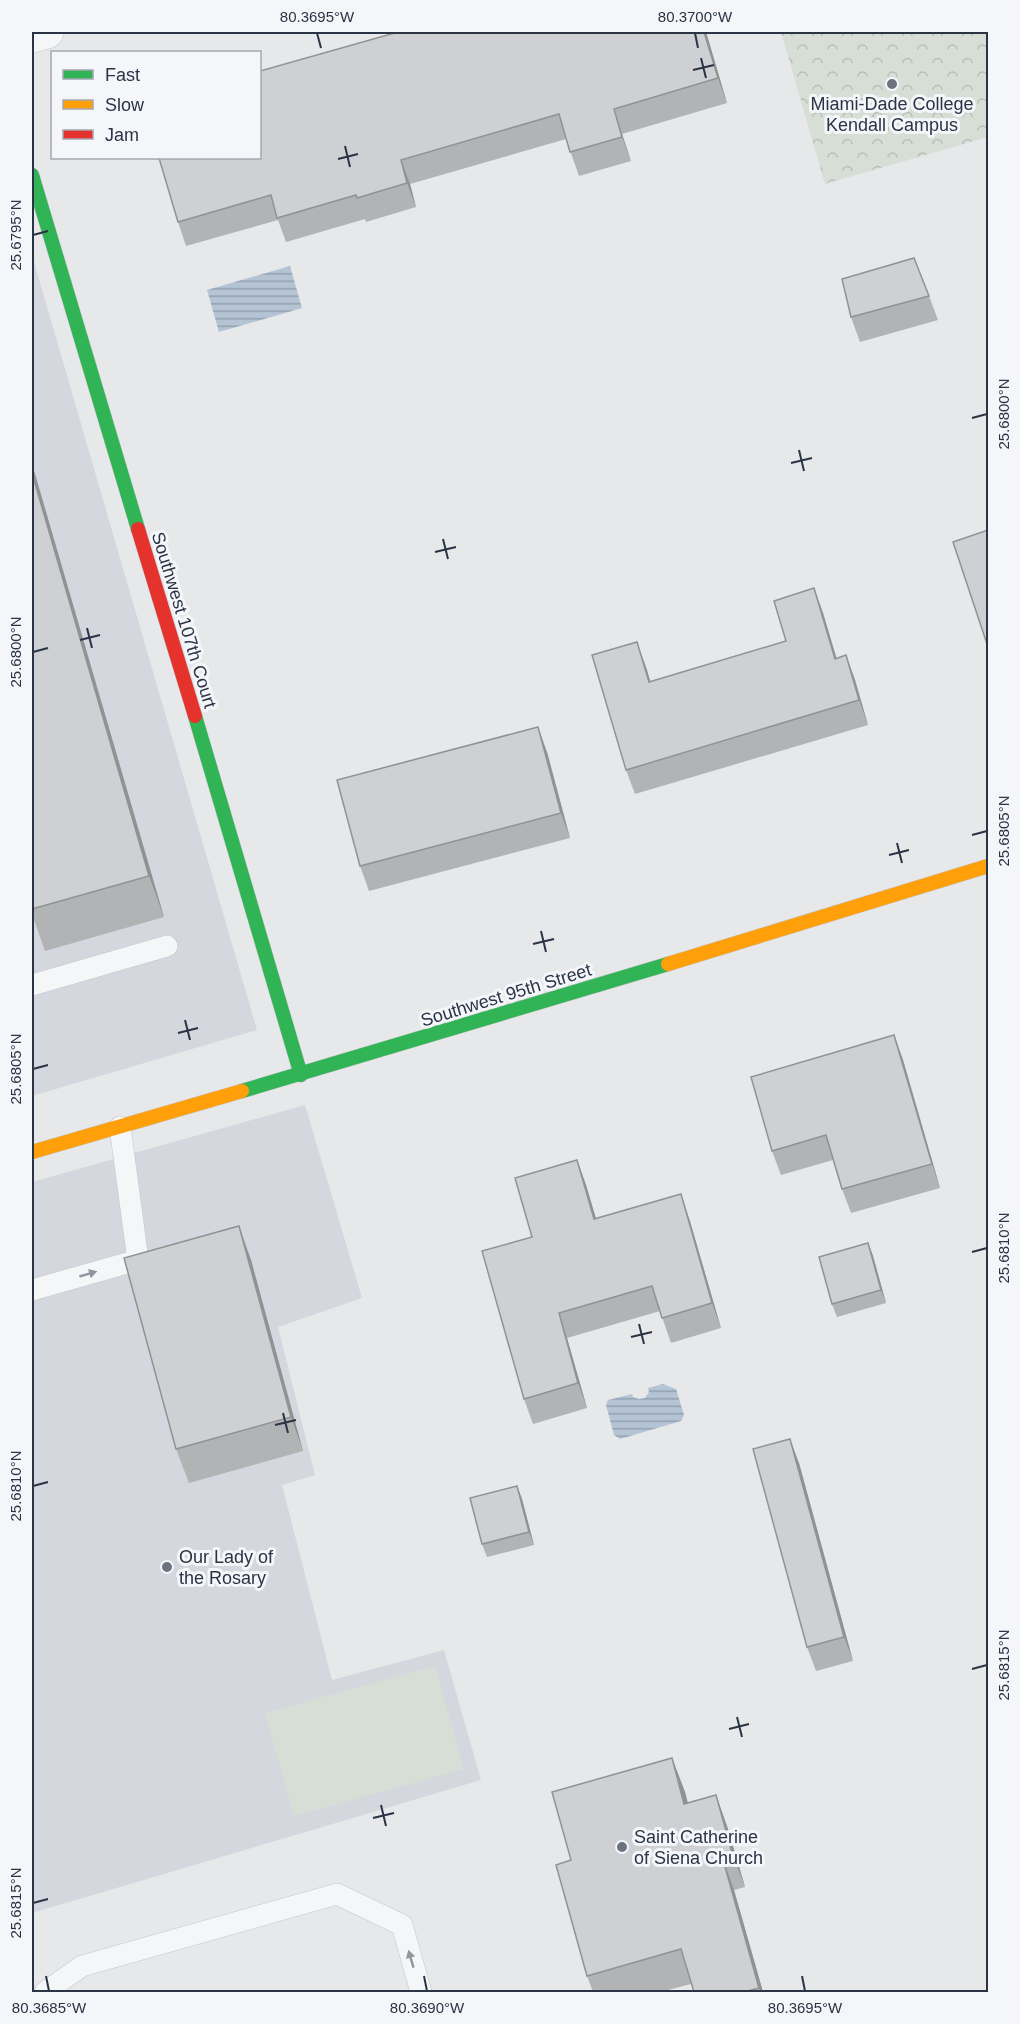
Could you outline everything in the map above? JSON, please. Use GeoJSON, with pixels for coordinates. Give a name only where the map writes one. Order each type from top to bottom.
{"type":"FeatureCollection","features":[{"type":"Feature","properties":{"kind":"street"},"geometry":{"type":"LineString","coordinates":[[32,36],[47,32]]}},
{"type":"Feature","properties":{"kind":"street","name":"Southwest 107th Court"},"geometry":{"type":"LineString","coordinates":[[32,175],[301,1075]]}},
{"type":"Feature","properties":{"kind":"street","name":"Southwest 95th Street"},"geometry":{"type":"LineString","coordinates":[[32,1152],[987,872]]}},
{"type":"Feature","properties":{"kind":"lane"},"geometry":{"type":"LineString","coordinates":[[32,985],[167,946]]}},
{"type":"Feature","properties":{"kind":"lane"},"geometry":{"type":"LineString","coordinates":[[32,1290],[138,1260],[120,1126]]}},
{"type":"Feature","properties":{"kind":"lane"},"geometry":{"type":"LineString","coordinates":[[45,1992],[82,1966],[337,1894],[402,1925],[421,1992]]}},
{"type":"Feature","properties":{"kind":"shaded area"},"geometry":{"type":"Polygon","coordinates":[[[32,255],[257,1030],[32,1096],[32,255]]]}},
{"type":"Feature","properties":{"kind":"shaded area","name":"Our Lady of the Rosary"},"geometry":{"type":"Polygon","coordinates":[[[305,1105],[362,1298],[278,1327],[315,1475],[282,1485],[332,1680],[444,1650],[481,1780],[32,1913],[32,1182],[305,1105]]]}},
{"type":"Feature","properties":{"kind":"green space","name":"Miami-Dade College Kendall Campus"},"geometry":{"type":"Polygon","coordinates":[[[781,32],[988,32],[988,137],[825,184],[781,32]]]}},
{"type":"Feature","properties":{"kind":"green space"},"geometry":{"type":"Polygon","coordinates":[[[435,1666],[464,1769],[294,1816],[265,1713],[435,1666]]]}},
{"type":"Feature","properties":{"kind":"water"},"geometry":{"type":"Polygon","coordinates":[[[290,266],[302,308],[219,332],[207,290],[290,266]]]}},
{"type":"Feature","properties":{"kind":"water"},"geometry":{"type":"Polygon","coordinates":[[[663,1384],[676,1389],[684,1415],[681,1421],[620,1439],[614,1435],[606,1405],[608,1400],[632,1394],[633,1397],[639,1399],[645,1398],[649,1392],[648,1388],[663,1384]]]}},
{"type":"Feature","properties":{"kind":"building"},"geometry":{"type":"Polygon","coordinates":[[[398,32],[704,32],[718,78],[614,109],[622,137],[570,152],[559,114],[401,160],[407,183],[357,198],[356,195],[277,218],[271,195],[178,222],[159,159],[261,159],[261,71],[398,32]]]}},
{"type":"Feature","properties":{"kind":"building"},"geometry":{"type":"Polygon","coordinates":[[[914,258],[929,296],[851,317],[842,279],[914,258]]]}},
{"type":"Feature","properties":{"kind":"building"},"geometry":{"type":"Polygon","coordinates":[[[32,473],[149,876],[32,909],[32,473]]]}},
{"type":"Feature","properties":{"kind":"building"},"geometry":{"type":"Polygon","coordinates":[[[988,530],[988,647],[953,542],[988,530]]]}},
{"type":"Feature","properties":{"kind":"building"},"geometry":{"type":"Polygon","coordinates":[[[814,588],[835,659],[846,655],[859,700],[626,770],[592,655],[637,642],[649,682],[786,641],[774,601],[814,588]]]}},
{"type":"Feature","properties":{"kind":"building"},"geometry":{"type":"Polygon","coordinates":[[[538,727],[561,813],[360,866],[337,780],[538,727]]]}},
{"type":"Feature","properties":{"kind":"building"},"geometry":{"type":"Polygon","coordinates":[[[894,1035],[932,1164],[842,1189],[826,1135],[772,1151],[751,1077],[894,1035]]]}},
{"type":"Feature","properties":{"kind":"building"},"geometry":{"type":"Polygon","coordinates":[[[577,1160],[594,1219],[681,1194],[712,1303],[662,1318],[652,1286],[559,1313],[578,1383],[524,1399],[482,1251],[532,1237],[515,1178],[577,1160]]]}},
{"type":"Feature","properties":{"kind":"building"},"geometry":{"type":"Polygon","coordinates":[[[239,1226],[291,1417],[176,1449],[124,1258],[239,1226]]]}},
{"type":"Feature","properties":{"kind":"building"},"geometry":{"type":"Polygon","coordinates":[[[868,1243],[881,1290],[832,1304],[819,1257],[868,1243]]]}},
{"type":"Feature","properties":{"kind":"building"},"geometry":{"type":"Polygon","coordinates":[[[790,1439],[844,1637],[807,1647],[753,1449],[790,1439]]]}},
{"type":"Feature","properties":{"kind":"building"},"geometry":{"type":"Polygon","coordinates":[[[517,1486],[529,1532],[482,1544],[470,1498],[517,1486]]]}},
{"type":"Feature","properties":{"kind":"building"},"geometry":{"type":"Polygon","coordinates":[[[672,1758],[684,1804],[716,1795],[732,1853],[722,1856],[759,1988],[744,1992],[694,1992],[681,1949],[587,1976],[556,1865],[571,1860],[552,1792],[672,1758]]]}},
{"type":"Feature","properties":{"kind":"traffic: fast"},"geometry":{"type":"LineString","coordinates":[[32,175],[138,529]]}},
{"type":"Feature","properties":{"kind":"traffic: fast"},"geometry":{"type":"LineString","coordinates":[[195,716],[301,1075]]}},
{"type":"Feature","properties":{"kind":"traffic: fast"},"geometry":{"type":"LineString","coordinates":[[242,1091],[668,964]]}},
{"type":"Feature","properties":{"kind":"traffic: slow"},"geometry":{"type":"LineString","coordinates":[[668,964],[988,866]]}},
{"type":"Feature","properties":{"kind":"traffic: slow"},"geometry":{"type":"LineString","coordinates":[[32,1152],[242,1091]]}},
{"type":"Feature","properties":{"kind":"traffic: jam"},"geometry":{"type":"LineString","coordinates":[[138,529],[195,716]]}},
{"type":"Feature","properties":{"kind":"place","name":"Miami-Dade College Kendall Campus"},"geometry":{"type":"Point","coordinates":[892,84]}},
{"type":"Feature","properties":{"kind":"place","name":"Our Lady of the Rosary"},"geometry":{"type":"Point","coordinates":[167,1567]}},
{"type":"Feature","properties":{"kind":"place","name":"Saint Catherine of Siena Church"},"geometry":{"type":"Point","coordinates":[622,1847]}}]}
